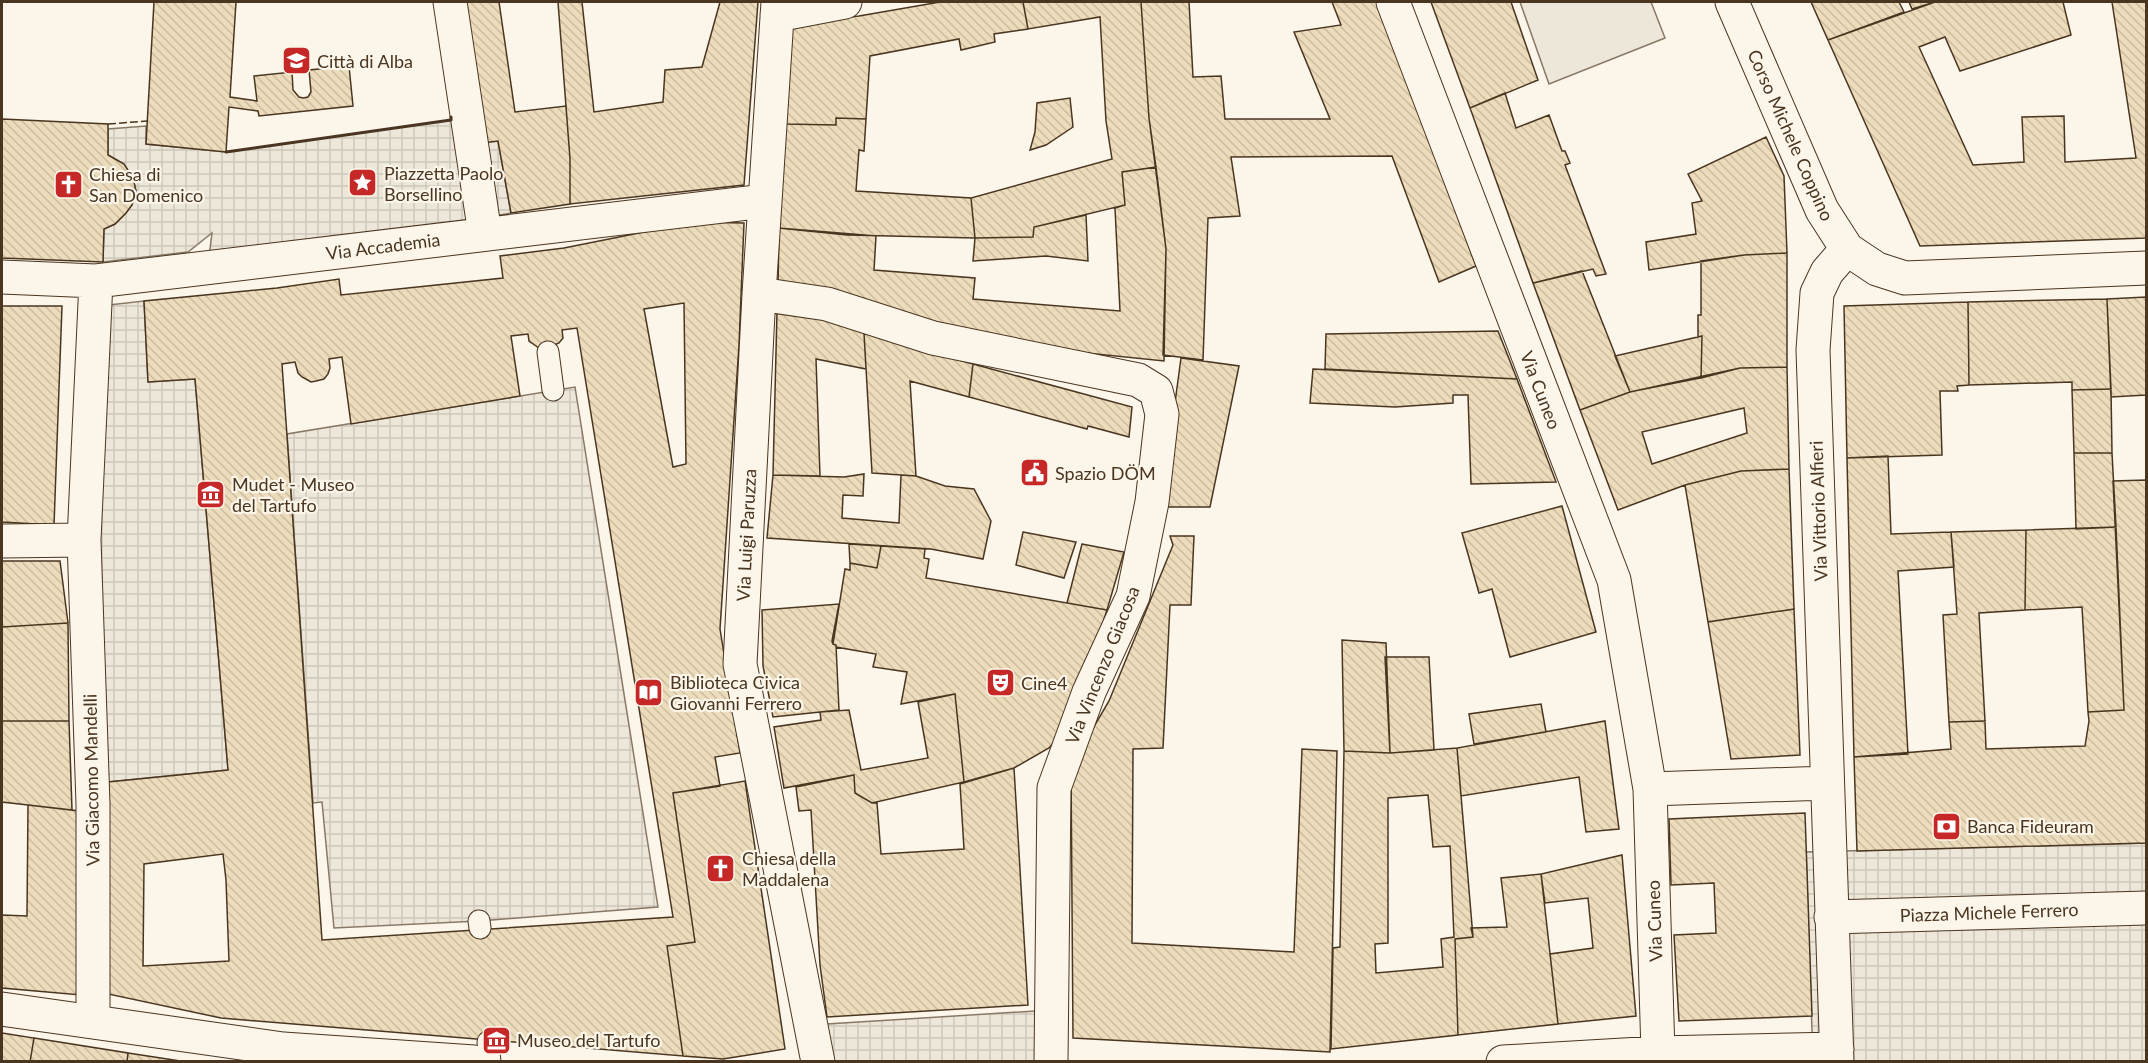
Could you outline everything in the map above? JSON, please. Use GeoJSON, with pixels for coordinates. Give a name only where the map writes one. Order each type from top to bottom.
{"type":"FeatureCollection","features":[{"type":"Feature","properties":{"kind":"street"},"geometry":{"type":"LineString","coordinates":[[450,2],[485,234]]}},
{"type":"Feature","properties":{"kind":"street"},"geometry":{"type":"LineString","coordinates":[[777,8],[845,2]]}},
{"type":"Feature","properties":{"kind":"street","name":"Via Cuneo"},"geometry":{"type":"LineString","coordinates":[[1393,2],[1614,580],[1650,789],[1658,1053]]}},
{"type":"Feature","properties":{"kind":"street","name":"Corso Michele Coppino"},"geometry":{"type":"LineString","coordinates":[[1732,2],[1822,210],[1847,249],[1877,269],[1905,278],[2146,268]]}},
{"type":"Feature","properties":{"kind":"street","name":"Via Luigi Paruzza"},"geometry":{"type":"LineString","coordinates":[[777,8],[759,294],[740,664],[818,1062]]}},
{"type":"Feature","properties":{"kind":"street","name":"Via Accademia"},"geometry":{"type":"LineString","coordinates":[[2,278],[96,281],[485,234],[532,237],[765,201]]}},
{"type":"Feature","properties":{"kind":"street","name":"Via Vittorio Alfieri"},"geometry":{"type":"LineString","coordinates":[[1826,783],[1813,350],[1817,293],[1827,272],[1847,249]]}},
{"type":"Feature","properties":{"kind":"street","name":"Via Giacomo Mandelli"},"geometry":{"type":"LineString","coordinates":[[93,1020],[93,804],[84,540],[96,281]]}},
{"type":"Feature","properties":{"kind":"street","name":"Via Vincenzo Giacosa"},"geometry":{"type":"LineString","coordinates":[[759,294],[827,304],[933,338],[1138,381],[1156,391],[1162,414],[1152,502],[1133,596],[1089,692],[1054,788],[1051,1062]]}},
{"type":"Feature","properties":{"kind":"street"},"geometry":{"type":"LineString","coordinates":[[2,541],[84,540]]}},
{"type":"Feature","properties":{"kind":"street"},"geometry":{"type":"LineString","coordinates":[[1503,1062],[1658,1053],[1837,1055],[1826,783],[1650,789]]}},
{"type":"Feature","properties":{"kind":"street","name":"Piazza Michele Ferrero"},"geometry":{"type":"LineString","coordinates":[[1831,917],[2146,908]]}},
{"type":"Feature","properties":{"kind":"street"},"geometry":{"type":"LineString","coordinates":[[2,1009],[93,1020],[283,1055],[484,1055]]}},
{"type":"Feature","properties":{"kind":"lane"},"geometry":{"type":"LineString","coordinates":[[548,352],[553,390]]}},
{"type":"Feature","properties":{"kind":"shaded area"},"geometry":{"type":"Polygon","coordinates":[[[1520,2],[1651,2],[1665,38],[1549,84],[1520,2]]]}},
{"type":"Feature","properties":{"kind":"shaded area","name":"Piazzetta Paolo Borsellino"},"geometry":{"type":"Polygon","coordinates":[[[451,120],[481,143],[498,141],[511,213],[423,228],[209,257],[212,233],[188,252],[103,262],[104,229],[115,224],[126,213],[132,205],[136,191],[133,178],[124,164],[108,155],[108,129],[146,126],[146,144],[226,152],[451,120]]]}},
{"type":"Feature","properties":{"kind":"shaded area"},"geometry":{"type":"Polygon","coordinates":[[[144,301],[148,382],[195,379],[228,770],[108,782],[91,554],[100,306],[144,301]]]}},
{"type":"Feature","properties":{"kind":"shaded area"},"geometry":{"type":"Polygon","coordinates":[[[575,387],[658,907],[479,921],[334,928],[322,802],[313,803],[287,434],[575,387]]]}},
{"type":"Feature","properties":{"kind":"shaded area"},"geometry":{"type":"Polygon","coordinates":[[[2146,843],[2146,1061],[1813,1061],[1806,852],[2146,843]]]}},
{"type":"Feature","properties":{"kind":"shaded area"},"geometry":{"type":"Polygon","coordinates":[[[1051,1010],[1051,1061],[818,1061],[811,1025],[1051,1010]]]}},
{"type":"Feature","properties":{"kind":"building"},"geometry":{"type":"Polygon","coordinates":[[[154,2],[236,2],[230,97],[257,101],[254,76],[292,72],[293,90],[299,97],[308,97],[311,92],[309,70],[349,66],[353,106],[259,116],[258,111],[229,107],[226,152],[146,144],[154,2]]]}},
{"type":"Feature","properties":{"kind":"building"},"geometry":{"type":"Polygon","coordinates":[[[461,2],[499,2],[515,112],[566,106],[570,159],[570,204],[511,213],[498,141],[481,143],[461,2]]]}},
{"type":"Feature","properties":{"kind":"building"},"geometry":{"type":"Polygon","coordinates":[[[558,2],[582,2],[594,112],[663,102],[665,70],[702,67],[720,2],[758,2],[744,185],[570,204],[570,159],[558,2]]]}},
{"type":"Feature","properties":{"kind":"building"},"geometry":{"type":"Polygon","coordinates":[[[940,2],[1023,2],[1028,29],[994,34],[995,42],[961,50],[959,39],[870,56],[866,119],[836,118],[836,125],[785,124],[792,23],[859,16],[940,2]]]}},
{"type":"Feature","properties":{"kind":"building"},"geometry":{"type":"Polygon","coordinates":[[[1023,2],[1141,2],[1149,118],[1156,167],[1122,172],[1125,205],[1034,227],[1033,237],[975,238],[971,198],[1112,159],[1106,121],[1100,17],[1028,29],[1023,2]]]}},
{"type":"Feature","properties":{"kind":"building"},"geometry":{"type":"Polygon","coordinates":[[[1141,2],[1189,2],[1193,77],[1221,76],[1225,119],[1330,119],[1294,32],[1341,25],[1332,2],[1378,2],[1476,266],[1439,282],[1392,156],[1231,157],[1240,216],[1208,218],[1203,360],[1163,355],[1166,249],[1149,118],[1141,2]]]}},
{"type":"Feature","properties":{"kind":"building"},"geometry":{"type":"Polygon","coordinates":[[[1431,2],[1511,2],[1538,80],[1470,108],[1431,2]]]}},
{"type":"Feature","properties":{"kind":"building"},"geometry":{"type":"Polygon","coordinates":[[[1811,2],[1899,2],[1904,12],[1828,40],[1811,2]]]}},
{"type":"Feature","properties":{"kind":"building"},"geometry":{"type":"Polygon","coordinates":[[[1909,2],[1935,2],[1912,9],[1909,2]]]}},
{"type":"Feature","properties":{"kind":"building"},"geometry":{"type":"Polygon","coordinates":[[[1935,2],[2063,2],[2071,35],[1960,71],[1945,37],[1919,47],[1973,165],[2024,162],[2022,117],[2064,116],[2065,162],[2136,158],[2112,2],[2146,2],[2146,238],[1920,246],[1828,40],[1935,2]]]}},
{"type":"Feature","properties":{"kind":"building"},"geometry":{"type":"Polygon","coordinates":[[[1505,93],[1516,128],[1549,115],[1562,151],[1565,151],[1570,163],[1565,165],[1606,274],[1596,276],[1593,269],[1533,283],[1470,108],[1505,93]]]}},
{"type":"Feature","properties":{"kind":"building"},"geometry":{"type":"Polygon","coordinates":[[[1070,98],[1073,127],[1046,145],[1030,150],[1035,132],[1037,103],[1070,98]]]}},
{"type":"Feature","properties":{"kind":"building"},"geometry":{"type":"Polygon","coordinates":[[[836,118],[866,119],[864,151],[859,150],[856,191],[971,198],[975,238],[847,235],[779,228],[785,124],[836,125],[836,118]]]}},
{"type":"Feature","properties":{"kind":"building","name":"Chiesa di San Domenico"},"geometry":{"type":"Polygon","coordinates":[[[2,119],[108,124],[108,155],[124,164],[133,178],[136,191],[132,205],[126,213],[115,224],[104,229],[103,262],[2,258],[2,119]]]}},
{"type":"Feature","properties":{"kind":"building"},"geometry":{"type":"Polygon","coordinates":[[[1766,137],[1784,176],[1787,253],[1744,255],[1649,270],[1646,242],[1696,234],[1692,203],[1702,201],[1688,174],[1766,137]]]}},
{"type":"Feature","properties":{"kind":"building"},"geometry":{"type":"Polygon","coordinates":[[[1156,167],[1166,249],[1164,361],[998,344],[778,290],[779,228],[876,236],[874,270],[975,278],[973,299],[1120,311],[1115,208],[1125,205],[1122,172],[1156,167]]]}},
{"type":"Feature","properties":{"kind":"building"},"geometry":{"type":"Polygon","coordinates":[[[1086,215],[1088,261],[1046,256],[973,261],[975,238],[1033,237],[1034,227],[1086,215]]]}},
{"type":"Feature","properties":{"kind":"building"},"geometry":{"type":"Polygon","coordinates":[[[694,222],[744,223],[739,345],[720,629],[740,753],[715,757],[720,786],[673,793],[695,942],[667,946],[683,1056],[221,1018],[108,994],[108,782],[228,770],[195,379],[148,382],[144,301],[277,288],[339,279],[341,295],[503,278],[500,256],[564,248],[694,222]],[[684,303],[644,309],[673,467],[686,464],[684,303]],[[577,328],[562,330],[563,338],[559,343],[539,348],[529,341],[528,334],[511,336],[520,396],[351,424],[342,357],[329,359],[328,374],[324,379],[311,382],[298,373],[295,362],[282,364],[322,940],[673,917],[577,328]],[[223,854],[144,864],[143,966],[229,961],[223,854]]]}},
{"type":"Feature","properties":{"kind":"building"},"geometry":{"type":"Polygon","coordinates":[[[1787,253],[1787,367],[1740,368],[1701,378],[1702,336],[1698,337],[1698,315],[1701,315],[1701,261],[1744,255],[1787,253]]]}},
{"type":"Feature","properties":{"kind":"building"},"geometry":{"type":"Polygon","coordinates":[[[1582,271],[1630,392],[1580,410],[1533,283],[1582,271]]]}},
{"type":"Feature","properties":{"kind":"building"},"geometry":{"type":"Polygon","coordinates":[[[2146,297],[2146,395],[2111,397],[2107,299],[2146,297]]]}},
{"type":"Feature","properties":{"kind":"building"},"geometry":{"type":"Polygon","coordinates":[[[2107,299],[2111,389],[2072,390],[2072,382],[1969,385],[1968,302],[2107,299]]]}},
{"type":"Feature","properties":{"kind":"building"},"geometry":{"type":"Polygon","coordinates":[[[1968,302],[1969,385],[1957,386],[1958,391],[1940,391],[1942,455],[1847,458],[1844,306],[1968,302]]]}},
{"type":"Feature","properties":{"kind":"building"},"geometry":{"type":"Polygon","coordinates":[[[2,306],[62,306],[54,525],[2,522],[2,306]]]}},
{"type":"Feature","properties":{"kind":"building"},"geometry":{"type":"Polygon","coordinates":[[[777,311],[819,317],[864,333],[866,369],[816,359],[820,476],[773,475],[777,311]]]}},
{"type":"Feature","properties":{"kind":"building"},"geometry":{"type":"Polygon","coordinates":[[[1498,331],[1517,379],[1325,369],[1326,334],[1498,331]]]}},
{"type":"Feature","properties":{"kind":"building"},"geometry":{"type":"Polygon","coordinates":[[[864,333],[973,364],[969,397],[910,381],[916,476],[872,473],[864,333]]]}},
{"type":"Feature","properties":{"kind":"building"},"geometry":{"type":"Polygon","coordinates":[[[1702,336],[1701,378],[1630,392],[1615,356],[1702,336]]]}},
{"type":"Feature","properties":{"kind":"building"},"geometry":{"type":"Polygon","coordinates":[[[1181,358],[1239,366],[1210,507],[1161,507],[1181,358]]]}},
{"type":"Feature","properties":{"kind":"building"},"geometry":{"type":"Polygon","coordinates":[[[973,364],[1132,407],[1129,437],[1088,426],[1087,429],[969,397],[973,364]]]}},
{"type":"Feature","properties":{"kind":"building"},"geometry":{"type":"Polygon","coordinates":[[[1787,367],[1789,469],[1741,471],[1685,485],[1618,510],[1580,410],[1630,392],[1740,368],[1787,367]],[[1744,408],[1642,432],[1652,464],[1747,433],[1744,408]]]}},
{"type":"Feature","properties":{"kind":"building"},"geometry":{"type":"Polygon","coordinates":[[[1313,369],[1517,379],[1556,482],[1471,484],[1468,395],[1453,395],[1453,403],[1395,407],[1310,403],[1313,369]]]}},
{"type":"Feature","properties":{"kind":"building"},"geometry":{"type":"Polygon","coordinates":[[[2111,389],[2112,453],[2074,453],[2072,390],[2111,389]]]}},
{"type":"Feature","properties":{"kind":"building"},"geometry":{"type":"Polygon","coordinates":[[[2074,453],[2112,453],[2116,527],[2076,529],[2074,453]]]}},
{"type":"Feature","properties":{"kind":"building"},"geometry":{"type":"Polygon","coordinates":[[[1888,456],[1891,534],[1951,532],[1954,567],[1898,571],[1908,754],[1854,757],[1847,458],[1888,456]]]}},
{"type":"Feature","properties":{"kind":"building"},"geometry":{"type":"Polygon","coordinates":[[[1789,469],[1794,609],[1708,622],[1685,485],[1741,471],[1789,469]]]}},
{"type":"Feature","properties":{"kind":"building"},"geometry":{"type":"Polygon","coordinates":[[[864,474],[863,496],[843,495],[842,518],[899,523],[901,475],[916,476],[945,486],[974,489],[991,521],[983,559],[931,549],[767,538],[773,475],[844,477],[864,474]]]}},
{"type":"Feature","properties":{"kind":"building"},"geometry":{"type":"Polygon","coordinates":[[[2146,480],[2146,843],[1857,851],[1854,757],[1951,749],[1949,722],[1985,721],[1986,749],[2085,746],[2088,712],[2124,710],[2113,481],[2146,480]]]}},
{"type":"Feature","properties":{"kind":"building"},"geometry":{"type":"Polygon","coordinates":[[[1562,506],[1596,632],[1510,657],[1492,589],[1479,593],[1462,533],[1562,506]]]}},
{"type":"Feature","properties":{"kind":"building"},"geometry":{"type":"Polygon","coordinates":[[[2116,527],[2124,710],[2088,712],[2082,607],[2025,610],[2026,530],[2116,527]]]}},
{"type":"Feature","properties":{"kind":"building"},"geometry":{"type":"Polygon","coordinates":[[[2026,530],[2025,610],[1979,613],[1985,721],[1949,722],[1943,615],[1957,614],[1951,532],[2026,530]]]}},
{"type":"Feature","properties":{"kind":"building"},"geometry":{"type":"Polygon","coordinates":[[[1023,532],[1076,542],[1064,578],[1016,565],[1023,532]]]}},
{"type":"Feature","properties":{"kind":"building"},"geometry":{"type":"Polygon","coordinates":[[[1170,536],[1194,536],[1191,605],[1170,605],[1163,748],[1133,749],[1132,943],[1294,952],[1302,749],[1337,751],[1330,1052],[1073,1038],[1071,766],[1109,701],[1173,545],[1170,536]]]}},
{"type":"Feature","properties":{"kind":"building"},"geometry":{"type":"Polygon","coordinates":[[[849,544],[881,546],[877,568],[850,563],[849,544]]]}},
{"type":"Feature","properties":{"kind":"building"},"geometry":{"type":"Polygon","coordinates":[[[1082,544],[1124,552],[1107,610],[1067,603],[1082,544]]]}},
{"type":"Feature","properties":{"kind":"building"},"geometry":{"type":"Polygon","coordinates":[[[881,546],[925,549],[924,558],[929,559],[926,578],[1107,610],[1090,663],[1062,733],[1049,748],[1014,768],[964,782],[955,694],[901,704],[907,672],[873,667],[876,654],[836,647],[833,644],[845,569],[850,570],[850,563],[877,568],[881,546]]]}},
{"type":"Feature","properties":{"kind":"building"},"geometry":{"type":"Polygon","coordinates":[[[2,561],[60,561],[68,623],[2,627],[2,561]]]}},
{"type":"Feature","properties":{"kind":"building"},"geometry":{"type":"Polygon","coordinates":[[[839,604],[832,641],[836,645],[839,710],[773,717],[763,666],[762,610],[839,604]]]}},
{"type":"Feature","properties":{"kind":"building"},"geometry":{"type":"Polygon","coordinates":[[[1794,609],[1800,755],[1731,759],[1708,622],[1794,609]]]}},
{"type":"Feature","properties":{"kind":"building"},"geometry":{"type":"Polygon","coordinates":[[[68,623],[69,721],[2,721],[2,627],[68,623]]]}},
{"type":"Feature","properties":{"kind":"building"},"geometry":{"type":"Polygon","coordinates":[[[1342,640],[1386,643],[1390,753],[1344,751],[1342,640]]]}},
{"type":"Feature","properties":{"kind":"building"},"geometry":{"type":"Polygon","coordinates":[[[1385,657],[1429,657],[1434,750],[1390,753],[1385,657]]]}},
{"type":"Feature","properties":{"kind":"building"},"geometry":{"type":"Polygon","coordinates":[[[955,694],[964,782],[872,803],[855,793],[854,775],[784,788],[774,727],[821,720],[820,712],[849,710],[861,770],[928,758],[918,702],[955,694]]]}},
{"type":"Feature","properties":{"kind":"building"},"geometry":{"type":"Polygon","coordinates":[[[1541,704],[1546,732],[1474,744],[1469,714],[1541,704]]]}},
{"type":"Feature","properties":{"kind":"building"},"geometry":{"type":"Polygon","coordinates":[[[2,721],[69,721],[72,810],[2,802],[2,721]]]}},
{"type":"Feature","properties":{"kind":"building"},"geometry":{"type":"Polygon","coordinates":[[[1605,721],[1619,829],[1586,832],[1579,777],[1461,796],[1457,748],[1605,721]]]}},
{"type":"Feature","properties":{"kind":"building"},"geometry":{"type":"Polygon","coordinates":[[[1457,748],[1473,937],[1455,939],[1458,1035],[1331,1049],[1333,948],[1340,947],[1344,751],[1390,753],[1457,748]],[[1428,795],[1388,798],[1388,943],[1375,944],[1376,973],[1443,967],[1441,939],[1454,937],[1450,846],[1433,847],[1428,795]]]}},
{"type":"Feature","properties":{"kind":"building"},"geometry":{"type":"Polygon","coordinates":[[[1014,768],[1028,1005],[827,1017],[820,965],[811,810],[799,811],[796,787],[854,775],[855,793],[872,803],[877,803],[881,854],[964,849],[960,784],[1014,768]]]}},
{"type":"Feature","properties":{"kind":"building","name":"Chiesa della Maddalena"},"geometry":{"type":"Polygon","coordinates":[[[745,781],[785,1049],[723,1059],[683,1056],[667,946],[695,942],[673,793],[745,781]]]}},
{"type":"Feature","properties":{"kind":"building"},"geometry":{"type":"Polygon","coordinates":[[[28,805],[79,811],[81,995],[2,988],[2,915],[27,916],[28,805]]]}},
{"type":"Feature","properties":{"kind":"building"},"geometry":{"type":"Polygon","coordinates":[[[1805,813],[1812,1016],[1679,1021],[1674,935],[1716,933],[1714,883],[1671,885],[1669,819],[1805,813]]]}},
{"type":"Feature","properties":{"kind":"building"},"geometry":{"type":"Polygon","coordinates":[[[1622,855],[1636,1016],[1558,1024],[1550,954],[1593,948],[1588,898],[1545,903],[1541,874],[1622,855]]]}},
{"type":"Feature","properties":{"kind":"building"},"geometry":{"type":"Polygon","coordinates":[[[1541,874],[1558,1024],[1458,1035],[1455,939],[1473,937],[1471,928],[1507,927],[1501,878],[1541,874]]]}},
{"type":"Feature","properties":{"kind":"building"},"geometry":{"type":"Polygon","coordinates":[[[2,1033],[34,1038],[30,1062],[2,1062],[2,1033]]]}},
{"type":"Feature","properties":{"kind":"building"},"geometry":{"type":"Polygon","coordinates":[[[34,1038],[128,1053],[127,1062],[30,1062],[34,1038]]]}},
{"type":"Feature","properties":{"kind":"building"},"geometry":{"type":"Polygon","coordinates":[[[128,1053],[187,1062],[127,1062],[128,1053]]]}},
{"type":"Feature","properties":{"kind":"fence"},"geometry":{"type":"LineString","coordinates":[[108,124],[147,121]]}},
{"type":"Feature","properties":{"kind":"wall"},"geometry":{"type":"LineString","coordinates":[[226,152],[451,120],[451,117]]}},
{"type":"Feature","properties":{"kind":"place","name":"Città di Alba"},"geometry":{"type":"Point","coordinates":[296,61]}},
{"type":"Feature","properties":{"kind":"place","name":"Piazzetta Paolo Borsellino"},"geometry":{"type":"Point","coordinates":[363,183]}},
{"type":"Feature","properties":{"kind":"place","name":"Chiesa di San Domenico"},"geometry":{"type":"Point","coordinates":[68,184]}},
{"type":"Feature","properties":{"kind":"place","name":"Spazio DÖM"},"geometry":{"type":"Point","coordinates":[1034,473]}},
{"type":"Feature","properties":{"kind":"place","name":"Mudet - Museo del Tartufo"},"geometry":{"type":"Point","coordinates":[211,494]}},
{"type":"Feature","properties":{"kind":"place","name":"Cine4"},"geometry":{"type":"Point","coordinates":[1000,683]}},
{"type":"Feature","properties":{"kind":"place","name":"Biblioteca Civica Giovanni Ferrero"},"geometry":{"type":"Point","coordinates":[649,692]}},
{"type":"Feature","properties":{"kind":"place","name":"Banca Fideuram"},"geometry":{"type":"Point","coordinates":[1946,826]}},
{"type":"Feature","properties":{"kind":"place","name":"Chiesa della Maddalena"},"geometry":{"type":"Point","coordinates":[721,868]}},
{"type":"Feature","properties":{"kind":"place","name":"Museo del Tartufo"},"geometry":{"type":"Point","coordinates":[496,1040]}}]}
